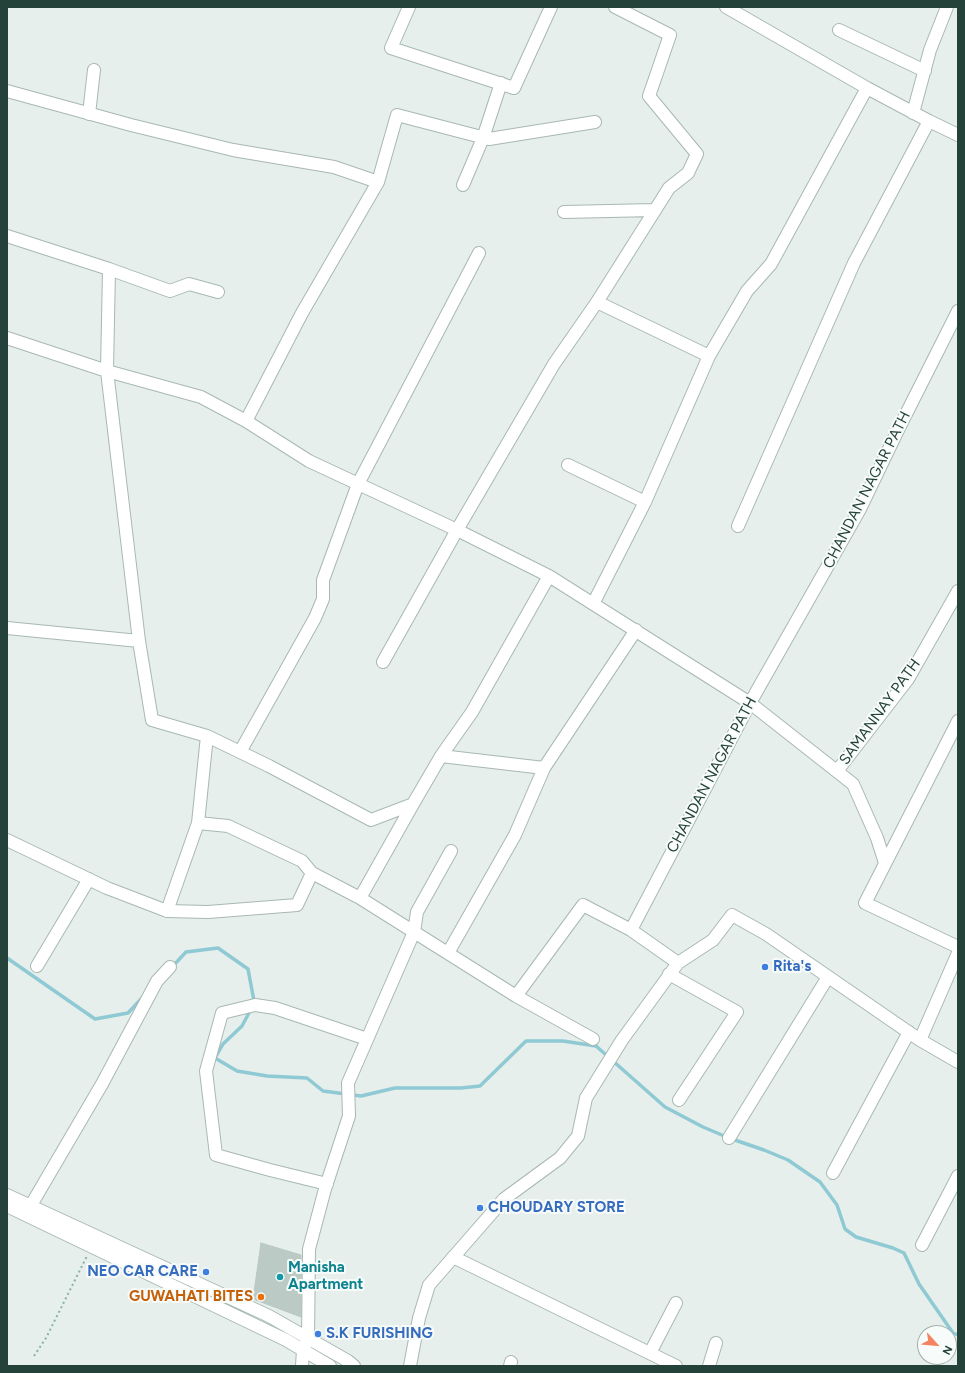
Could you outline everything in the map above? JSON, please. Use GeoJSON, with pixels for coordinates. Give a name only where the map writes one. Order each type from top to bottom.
{"type":"FeatureCollection","features":[{"type":"Feature","properties":{"kind":"street"},"geometry":{"type":"LineString","coordinates":[[409,7],[391,48],[514,88],[551,7]]}},
{"type":"Feature","properties":{"kind":"street"},"geometry":{"type":"LineString","coordinates":[[383,662],[456,530],[554,364],[597,302],[654,210],[669,188],[688,173],[697,154],[649,96],[670,35],[615,7]]}},
{"type":"Feature","properties":{"kind":"street"},"geometry":{"type":"LineString","coordinates":[[726,7],[867,88],[958,135]]}},
{"type":"Feature","properties":{"kind":"street"},"geometry":{"type":"LineString","coordinates":[[913,113],[930,50],[947,7]]}},
{"type":"Feature","properties":{"kind":"street"},"geometry":{"type":"LineString","coordinates":[[839,30],[925,71]]}},
{"type":"Feature","properties":{"kind":"street"},"geometry":{"type":"LineString","coordinates":[[89,114],[94,70]]}},
{"type":"Feature","properties":{"kind":"street"},"geometry":{"type":"LineString","coordinates":[[463,186],[483,138],[501,84]]}},
{"type":"Feature","properties":{"kind":"street"},"geometry":{"type":"LineString","coordinates":[[593,604],[645,502],[709,356],[747,291],[770,264],[867,88]]}},
{"type":"Feature","properties":{"kind":"street"},"geometry":{"type":"LineString","coordinates":[[7,91],[89,114],[233,150],[334,167],[378,182]]}},
{"type":"Feature","properties":{"kind":"street"},"geometry":{"type":"LineString","coordinates":[[246,421],[302,313],[378,182],[397,115],[489,139],[596,122]]}},
{"type":"Feature","properties":{"kind":"street"},"geometry":{"type":"LineString","coordinates":[[738,526],[854,263],[929,121]]}},
{"type":"Feature","properties":{"kind":"street"},"geometry":{"type":"LineString","coordinates":[[564,212],[654,210]]}},
{"type":"Feature","properties":{"kind":"street"},"geometry":{"type":"LineString","coordinates":[[7,236],[109,269],[170,291],[189,284],[218,292]]}},
{"type":"Feature","properties":{"kind":"street"},"geometry":{"type":"LineString","coordinates":[[240,752],[315,618],[322,599],[323,580],[358,484],[479,253]]}},
{"type":"Feature","properties":{"kind":"street"},"geometry":{"type":"LineString","coordinates":[[109,269],[107,371],[139,641],[152,720],[207,736],[371,820],[413,804]]}},
{"type":"Feature","properties":{"kind":"street"},"geometry":{"type":"LineString","coordinates":[[597,302],[709,356]]}},
{"type":"Feature","properties":{"kind":"street","name":"CHANDAN NAGAR PATH"},"geometry":{"type":"LineString","coordinates":[[631,930],[750,702],[860,509],[958,311]]}},
{"type":"Feature","properties":{"kind":"street"},"geometry":{"type":"LineString","coordinates":[[7,338],[107,371],[202,397],[246,421],[309,461],[456,530],[549,576],[750,702],[853,784],[877,838],[885,863]]}},
{"type":"Feature","properties":{"kind":"street"},"geometry":{"type":"LineString","coordinates":[[568,465],[645,502]]}},
{"type":"Feature","properties":{"kind":"street"},"geometry":{"type":"LineString","coordinates":[[360,898],[441,756],[472,712],[549,576]]}},
{"type":"Feature","properties":{"kind":"street","name":"SAMANNAY PATH"},"geometry":{"type":"LineString","coordinates":[[837,771],[908,679],[958,591]]}},
{"type":"Feature","properties":{"kind":"street"},"geometry":{"type":"LineString","coordinates":[[7,628],[139,641]]}},
{"type":"Feature","properties":{"kind":"street"},"geometry":{"type":"LineString","coordinates":[[448,953],[515,835],[544,768],[636,630]]}},
{"type":"Feature","properties":{"kind":"street"},"geometry":{"type":"LineString","coordinates":[[958,721],[865,904],[958,946]]}},
{"type":"Feature","properties":{"kind":"street"},"geometry":{"type":"LineString","coordinates":[[167,911],[198,824],[207,736]]}},
{"type":"Feature","properties":{"kind":"street"},"geometry":{"type":"LineString","coordinates":[[441,756],[544,768]]}},
{"type":"Feature","properties":{"kind":"street"},"geometry":{"type":"LineString","coordinates":[[198,824],[228,826],[302,861],[312,873],[360,898],[516,996],[593,1039]]}},
{"type":"Feature","properties":{"kind":"street"},"geometry":{"type":"LineString","coordinates":[[7,840],[106,888],[167,911],[208,912],[297,904],[312,873]]}},
{"type":"Feature","properties":{"kind":"street"},"geometry":{"type":"LineString","coordinates":[[302,1366],[303,1350],[308,1338],[308,1249],[349,1116],[348,1083],[414,932],[416,912],[451,851]]}},
{"type":"Feature","properties":{"kind":"street"},"geometry":{"type":"LineString","coordinates":[[37,966],[89,879]]}},
{"type":"Feature","properties":{"kind":"street"},"geometry":{"type":"LineString","coordinates":[[516,996],[583,905],[631,930],[678,963]]}},
{"type":"Feature","properties":{"kind":"street"},"geometry":{"type":"LineString","coordinates":[[410,1366],[419,1318],[429,1284],[504,1199],[560,1158],[578,1136],[586,1098],[622,1040],[678,963],[713,940],[732,915],[766,934],[920,1040],[958,1062]]}},
{"type":"Feature","properties":{"kind":"street"},"geometry":{"type":"LineString","coordinates":[[920,1040],[958,953]]}},
{"type":"Feature","properties":{"kind":"street"},"geometry":{"type":"LineString","coordinates":[[27,1211],[102,1084],[157,981],[170,967]]}},
{"type":"Feature","properties":{"kind":"street"},"geometry":{"type":"LineString","coordinates":[[669,974],[737,1012],[680,1100]]}},
{"type":"Feature","properties":{"kind":"street"},"geometry":{"type":"LineString","coordinates":[[729,1138],[828,977]]}},
{"type":"Feature","properties":{"kind":"street"},"geometry":{"type":"LineString","coordinates":[[327,1184],[216,1155],[206,1071],[222,1013],[255,1005],[275,1008],[367,1039]]}},
{"type":"Feature","properties":{"kind":"street"},"geometry":{"type":"LineString","coordinates":[[833,1173],[909,1032]]}},
{"type":"Feature","properties":{"kind":"street"},"geometry":{"type":"LineString","coordinates":[[922,1245],[958,1176]]}},
{"type":"Feature","properties":{"kind":"street"},"geometry":{"type":"LineString","coordinates":[[7,1195],[27,1211],[286,1340],[330,1366]]}},
{"type":"Feature","properties":{"kind":"street"},"geometry":{"type":"LineString","coordinates":[[7,1206],[27,1211],[269,1316],[348,1361],[354,1366]]}},
{"type":"Feature","properties":{"kind":"street"},"geometry":{"type":"LineString","coordinates":[[453,1257],[676,1366]]}},
{"type":"Feature","properties":{"kind":"street"},"geometry":{"type":"LineString","coordinates":[[650,1353],[676,1303]]}},
{"type":"Feature","properties":{"kind":"street"},"geometry":{"type":"LineString","coordinates":[[709,1366],[716,1343]]}},
{"type":"Feature","properties":{"kind":"path"},"geometry":{"type":"LineString","coordinates":[[34,1356],[46,1338],[88,1254]]}},
{"type":"Feature","properties":{"kind":"building","name":"Manisha Apartment"},"geometry":{"type":"Polygon","coordinates":[[[261,1243],[301,1255],[301,1317],[253,1299],[261,1243]]]}},
{"type":"Feature","properties":{"kind":"waterway"},"geometry":{"type":"LineString","coordinates":[[172,967],[186,952],[218,948],[248,969],[254,1001],[253,1003]]}},
{"type":"Feature","properties":{"kind":"waterway"},"geometry":{"type":"LineString","coordinates":[[7,958],[95,1019],[128,1013],[143,997]]}},
{"type":"Feature","properties":{"kind":"waterway"},"geometry":{"type":"LineString","coordinates":[[251,1009],[242,1026],[223,1044],[215,1058],[237,1071],[267,1076],[307,1078],[323,1091],[361,1096],[395,1088],[461,1088],[480,1086],[526,1041],[563,1041],[596,1046],[665,1107],[703,1127],[788,1160],[820,1182],[837,1205],[845,1229],[856,1237],[893,1248],[904,1253],[919,1284],[953,1333],[958,1335]]}},
{"type":"Feature","properties":{"kind":"place","name":"Rita's"},"geometry":{"type":"Point","coordinates":[765,967]}},
{"type":"Feature","properties":{"kind":"place","name":"CHOUDARY STORE"},"geometry":{"type":"Point","coordinates":[480,1208]}},
{"type":"Feature","properties":{"kind":"place","name":"NEO CAR CARE"},"geometry":{"type":"Point","coordinates":[206,1272]}},
{"type":"Feature","properties":{"kind":"place","name":"Manisha Apartment"},"geometry":{"type":"Point","coordinates":[280,1277]}},
{"type":"Feature","properties":{"kind":"place","name":"GUWAHATI BITES"},"geometry":{"type":"Point","coordinates":[261,1297]}},
{"type":"Feature","properties":{"kind":"place","name":"S.K FURISHING"},"geometry":{"type":"Point","coordinates":[318,1334]}}]}
